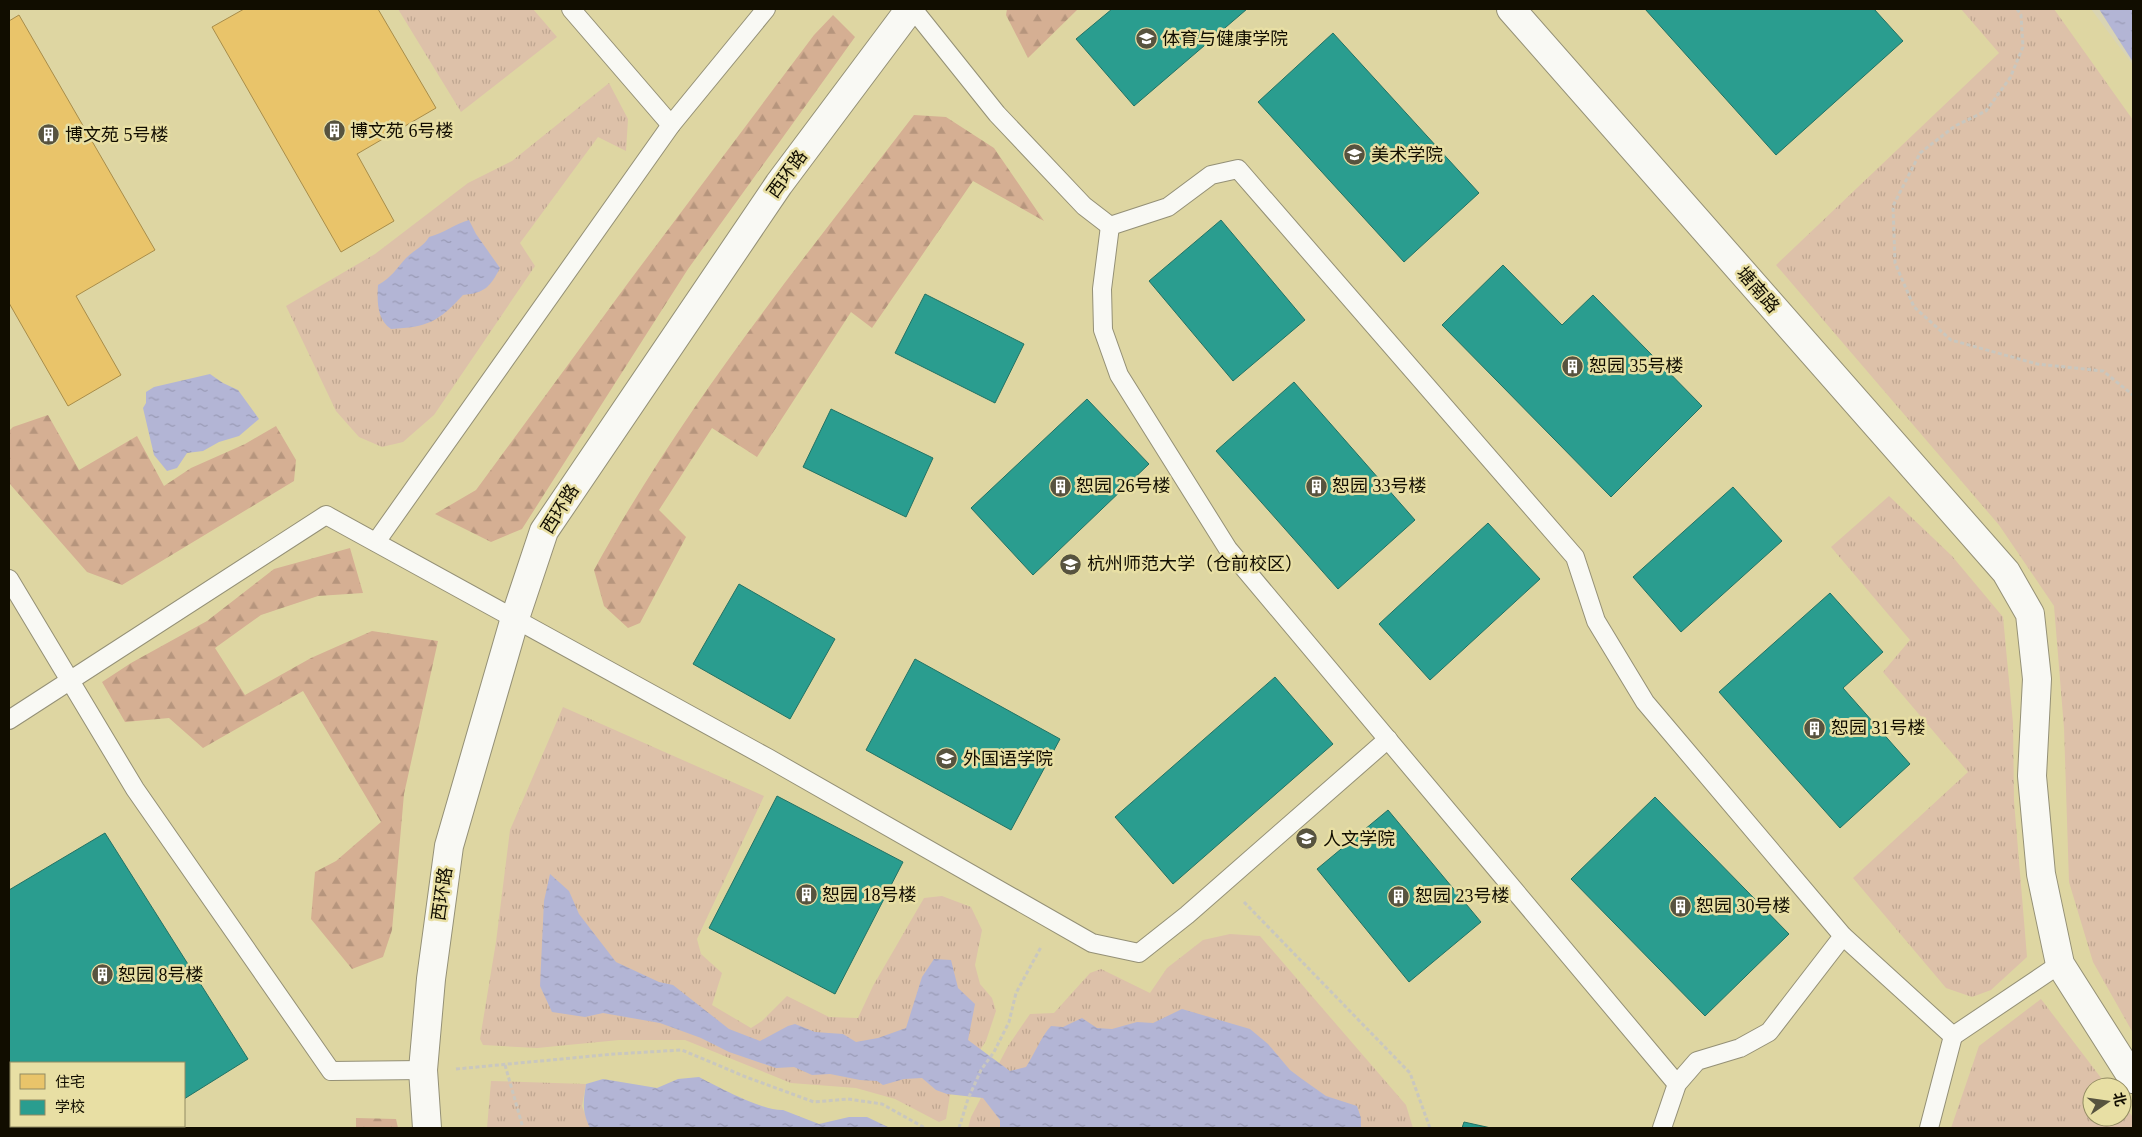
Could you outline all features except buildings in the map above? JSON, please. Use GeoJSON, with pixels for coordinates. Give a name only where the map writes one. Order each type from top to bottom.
{"type":"FeatureCollection","features":[{"type":"Feature","properties":{"kind":"street","name":"西环路"},"geometry":{"type":"LineString","coordinates":[[427,1128],[423,1070],[431,979],[449,846],[515,618],[544,532],[779,184],[911,9]]}},
{"type":"Feature","properties":{"kind":"street","name":"塘南路"},"geometry":{"type":"LineString","coordinates":[[1511,9],[2006,572],[2030,614],[2037,679],[2032,776],[2041,874],[2060,964]]}},
{"type":"Feature","properties":{"kind":"street"},"geometry":{"type":"LineString","coordinates":[[2060,964],[2133,1079]]}},
{"type":"Feature","properties":{"kind":"lane"},"geometry":{"type":"LineString","coordinates":[[571,9],[671,125]]}},
{"type":"Feature","properties":{"kind":"lane"},"geometry":{"type":"LineString","coordinates":[[376,542],[671,125],[766,9]]}},
{"type":"Feature","properties":{"kind":"lane"},"geometry":{"type":"LineString","coordinates":[[911,9],[997,114],[1084,206],[1110,226]]}},
{"type":"Feature","properties":{"kind":"lane"},"geometry":{"type":"LineString","coordinates":[[1110,226],[1168,207],[1211,175],[1238,169],[1575,557],[1596,622],[1645,702],[1842,936],[1953,1036]]}},
{"type":"Feature","properties":{"kind":"lane"},"geometry":{"type":"LineString","coordinates":[[1110,226],[1102,288],[1103,330],[1119,375],[1228,549],[1677,1084]]}},
{"type":"Feature","properties":{"kind":"lane"},"geometry":{"type":"LineString","coordinates":[[9,720],[326,515],[768,758],[1092,943],[1139,953],[1224,882],[1388,739]]}},
{"type":"Feature","properties":{"kind":"lane"},"geometry":{"type":"LineString","coordinates":[[9,579],[135,790],[331,1071],[423,1070]]}},
{"type":"Feature","properties":{"kind":"lane"},"geometry":{"type":"LineString","coordinates":[[1662,1128],[1677,1084],[1697,1061],[1740,1048],[1769,1032],[1842,936]]}},
{"type":"Feature","properties":{"kind":"lane"},"geometry":{"type":"LineString","coordinates":[[1929,1128],[1953,1036],[2060,964]]}},
{"type":"Feature","properties":{"kind":"path"},"geometry":{"type":"LineString","coordinates":[[2017,9],[2021,15],[2023,47],[2010,78],[1986,111],[1955,126],[1920,153],[1893,206],[1895,263],[1914,307],[1952,340],[2037,364],[2103,371],[2133,395]]}},
{"type":"Feature","properties":{"kind":"path"},"geometry":{"type":"LineString","coordinates":[[1224,882],[1410,1072],[1430,1128]]}},
{"type":"Feature","properties":{"kind":"path"},"geometry":{"type":"LineString","coordinates":[[959,1128],[968,1099],[981,1070],[994,1052],[1008,1022],[1016,993],[1055,922]]}},
{"type":"Feature","properties":{"kind":"path"},"geometry":{"type":"LineString","coordinates":[[423,1070],[682,1050],[746,1078],[814,1102],[848,1099],[882,1104],[925,1128]]}},
{"type":"Feature","properties":{"kind":"path"},"geometry":{"type":"LineString","coordinates":[[505,1065],[523,1128]]}},
{"type":"Feature","properties":{"kind":"shaded area","name":"杭州师范大学（仓前校区）"},"geometry":{"type":"Polygon","coordinates":[[[9,9],[2091,9],[2133,65],[2133,1128],[9,1128],[9,9]]]}},
{"type":"Feature","properties":{"kind":"green space"},"geometry":{"type":"Polygon","coordinates":[[[398,9],[533,9],[557,37],[461,112],[398,9]]]}},
{"type":"Feature","properties":{"kind":"green space"},"geometry":{"type":"Polygon","coordinates":[[[1007,9],[1078,9],[1028,58],[1006,15],[1007,9]]]}},
{"type":"Feature","properties":{"kind":"green space"},"geometry":{"type":"Polygon","coordinates":[[[1961,9],[2054,9],[2133,120],[2133,1033],[2093,962],[2069,882],[2064,728],[2054,606],[1999,525],[1776,265],[1999,53],[1961,9]]]}},
{"type":"Feature","properties":{"kind":"green space"},"geometry":{"type":"Polygon","coordinates":[[[833,15],[855,37],[688,269],[522,529],[491,542],[435,514],[476,490],[814,35],[833,15]]]}},
{"type":"Feature","properties":{"kind":"green space"},"geometry":{"type":"Polygon","coordinates":[[[609,83],[628,119],[626,151],[598,137],[520,243],[535,266],[434,415],[403,442],[382,447],[359,437],[336,411],[286,306],[375,254],[468,183],[512,161],[609,83]]]}},
{"type":"Feature","properties":{"kind":"green space"},"geometry":{"type":"Polygon","coordinates":[[[914,115],[946,117],[994,148],[1044,221],[973,181],[872,328],[851,312],[757,457],[712,428],[659,510],[686,537],[640,623],[628,628],[604,606],[594,570],[666,451],[705,393],[787,281],[914,115]]]}},
{"type":"Feature","properties":{"kind":"green space"},"geometry":{"type":"Polygon","coordinates":[[[48,415],[79,470],[137,436],[164,486],[191,468],[245,444],[276,426],[296,460],[294,481],[122,585],[87,572],[9,483],[9,431],[13,427],[48,415]]]}},
{"type":"Feature","properties":{"kind":"green space"},"geometry":{"type":"Polygon","coordinates":[[[1889,496],[1952,556],[2003,617],[2013,723],[2014,801],[2027,957],[1991,990],[1972,997],[1946,988],[1853,878],[1968,772],[1883,672],[1910,640],[1831,547],[1889,496]]]}},
{"type":"Feature","properties":{"kind":"green space"},"geometry":{"type":"Polygon","coordinates":[[[350,548],[363,593],[318,596],[261,615],[215,648],[245,695],[311,658],[372,631],[438,641],[404,794],[392,930],[383,957],[352,969],[311,919],[315,872],[336,861],[381,822],[303,691],[203,748],[169,718],[125,722],[102,682],[131,663],[207,621],[274,569],[350,548]]]}},
{"type":"Feature","properties":{"kind":"green space"},"geometry":{"type":"Polygon","coordinates":[[[563,707],[764,796],[697,939],[701,954],[722,973],[712,1005],[751,1028],[762,1021],[787,996],[829,1017],[858,1018],[873,986],[924,898],[942,896],[971,907],[982,930],[975,965],[980,984],[992,998],[996,1011],[986,1041],[950,1095],[946,1119],[939,1122],[895,1099],[856,1088],[791,1083],[685,1040],[619,1040],[537,1048],[483,1045],[480,1039],[496,942],[510,830],[563,707]]]}},
{"type":"Feature","properties":{"kind":"green space"},"geometry":{"type":"Polygon","coordinates":[[[1230,934],[1260,936],[1406,1105],[1413,1128],[968,1128],[971,1117],[1008,1046],[1030,1014],[1054,1013],[1090,973],[1101,969],[1150,993],[1167,968],[1203,940],[1230,934]]]}},
{"type":"Feature","properties":{"kind":"green space"},"geometry":{"type":"Polygon","coordinates":[[[2041,999],[2100,1077],[2082,1077],[2082,1127],[2132,1127],[2132,1116],[2133,1128],[1951,1128],[1979,1046],[2041,999]]]}},
{"type":"Feature","properties":{"kind":"green space"},"geometry":{"type":"Polygon","coordinates":[[[491,1081],[586,1084],[582,1106],[590,1128],[487,1128],[491,1081]]]}},
{"type":"Feature","properties":{"kind":"green space"},"geometry":{"type":"Polygon","coordinates":[[[356,1118],[396,1119],[398,1128],[356,1128],[356,1118]]]}},
{"type":"Feature","properties":{"kind":"water"},"geometry":{"type":"Polygon","coordinates":[[[2099,9],[2133,9],[2133,62],[2099,9]]]}},
{"type":"Feature","properties":{"kind":"water"},"geometry":{"type":"Polygon","coordinates":[[[469,220],[476,234],[500,268],[493,280],[482,291],[463,295],[432,321],[414,327],[391,329],[380,315],[378,285],[390,276],[429,237],[469,220]]]}},
{"type":"Feature","properties":{"kind":"water"},"geometry":{"type":"Polygon","coordinates":[[[210,374],[238,390],[259,419],[239,436],[219,442],[203,451],[187,453],[177,468],[167,471],[154,455],[143,408],[146,403],[146,392],[154,387],[210,374]]]}},
{"type":"Feature","properties":{"kind":"water"},"geometry":{"type":"Polygon","coordinates":[[[550,874],[569,891],[579,914],[616,962],[659,982],[673,985],[729,1029],[760,1041],[795,1024],[815,1032],[843,1034],[856,1042],[878,1038],[906,1028],[922,977],[934,959],[951,960],[958,988],[975,1004],[968,1040],[1010,1071],[1026,1067],[1051,1026],[1063,1027],[1082,1018],[1097,1028],[1112,1029],[1137,1022],[1153,1023],[1182,1009],[1250,1029],[1268,1044],[1290,1070],[1302,1079],[1326,1096],[1357,1106],[1361,1118],[1361,1128],[1000,1128],[1000,1120],[983,1098],[947,1094],[936,1090],[922,1078],[904,1079],[883,1085],[877,1081],[860,1080],[830,1074],[812,1075],[794,1067],[776,1068],[729,1052],[701,1038],[660,1023],[603,1013],[585,1017],[552,1012],[540,986],[544,901],[550,874]]]}},
{"type":"Feature","properties":{"kind":"water"},"geometry":{"type":"Polygon","coordinates":[[[699,1077],[753,1103],[783,1110],[819,1124],[849,1117],[867,1117],[890,1128],[590,1128],[584,1107],[586,1084],[603,1079],[657,1088],[678,1079],[699,1077]]]}},
{"type":"Feature","properties":{"kind":"place","name":"体育与健康学院"},"geometry":{"type":"Point","coordinates":[1146,39]}},
{"type":"Feature","properties":{"kind":"place","name":"博文苑 6号楼"},"geometry":{"type":"Point","coordinates":[334,131]}},
{"type":"Feature","properties":{"kind":"place","name":"博文苑 5号楼"},"geometry":{"type":"Point","coordinates":[49,135]}},
{"type":"Feature","properties":{"kind":"place","name":"美术学院"},"geometry":{"type":"Point","coordinates":[1355,155]}},
{"type":"Feature","properties":{"kind":"place","name":"恕园 35号楼"},"geometry":{"type":"Point","coordinates":[1573,366]}},
{"type":"Feature","properties":{"kind":"place","name":"恕园 26号楼"},"geometry":{"type":"Point","coordinates":[1060,486]}},
{"type":"Feature","properties":{"kind":"place","name":"恕园 33号楼"},"geometry":{"type":"Point","coordinates":[1316,486]}},
{"type":"Feature","properties":{"kind":"place","name":"杭州师范大学（仓前校区）"},"geometry":{"type":"Point","coordinates":[1071,564]}},
{"type":"Feature","properties":{"kind":"place","name":"恕园 31号楼"},"geometry":{"type":"Point","coordinates":[1815,728]}},
{"type":"Feature","properties":{"kind":"place","name":"外国语学院"},"geometry":{"type":"Point","coordinates":[947,759]}},
{"type":"Feature","properties":{"kind":"place","name":"人文学院"},"geometry":{"type":"Point","coordinates":[1307,839]}},
{"type":"Feature","properties":{"kind":"place","name":"恕园 18号楼"},"geometry":{"type":"Point","coordinates":[806,895]}},
{"type":"Feature","properties":{"kind":"place","name":"恕园 23号楼"},"geometry":{"type":"Point","coordinates":[1399,896]}},
{"type":"Feature","properties":{"kind":"place","name":"恕园 30号楼"},"geometry":{"type":"Point","coordinates":[1680,906]}},
{"type":"Feature","properties":{"kind":"place","name":"恕园 8号楼"},"geometry":{"type":"Point","coordinates":[102,975]}}]}
